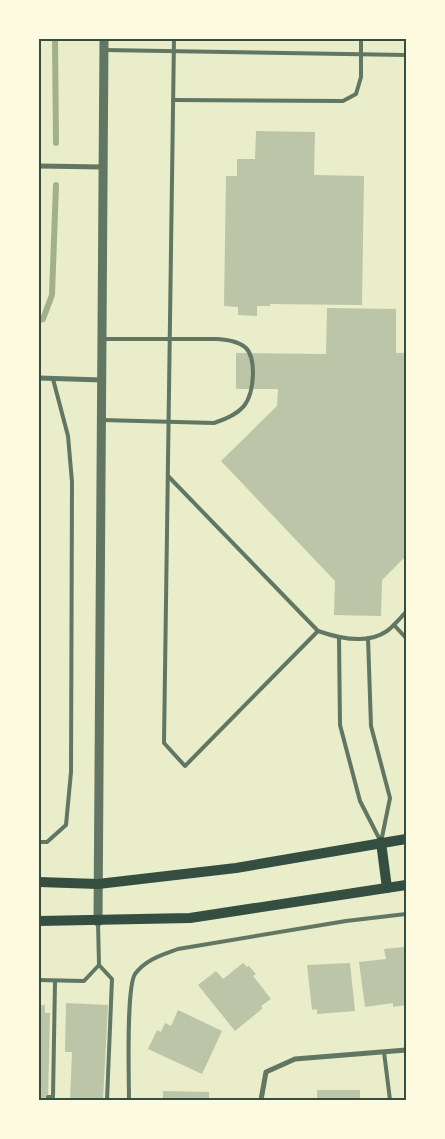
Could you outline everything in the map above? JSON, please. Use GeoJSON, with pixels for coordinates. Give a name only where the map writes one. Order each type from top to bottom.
{"type":"FeatureCollection","features":[{"type":"Feature","properties":{"kind":"main road"},"geometry":{"type":"LineString","coordinates":[[39,882],[98,884],[236,868],[406,839]]}},
{"type":"Feature","properties":{"kind":"main road"},"geometry":{"type":"LineString","coordinates":[[381,842],[387,888]]}},
{"type":"Feature","properties":{"kind":"main road"},"geometry":{"type":"LineString","coordinates":[[39,921],[98,922],[190,918],[406,885]]}},
{"type":"Feature","properties":{"kind":"street"},"geometry":{"type":"LineString","coordinates":[[98,922],[104,39]]}},
{"type":"Feature","properties":{"kind":"street"},"geometry":{"type":"LineString","coordinates":[[39,166],[103,166]]}},
{"type":"Feature","properties":{"kind":"street"},"geometry":{"type":"LineString","coordinates":[[39,378],[102,380]]}},
{"type":"Feature","properties":{"kind":"street"},"geometry":{"type":"LineString","coordinates":[[261,1100],[266,1072],[295,1059],[406,1050]]}},
{"type":"Feature","properties":{"kind":"lane"},"geometry":{"type":"LineString","coordinates":[[174,39],[164,743],[185,766],[318,631]]}},
{"type":"Feature","properties":{"kind":"lane"},"geometry":{"type":"LineString","coordinates":[[173,100],[342,101],[356,94],[361,77],[361,39]]}},
{"type":"Feature","properties":{"kind":"lane"},"geometry":{"type":"LineString","coordinates":[[104,50],[174,53],[406,55]]}},
{"type":"Feature","properties":{"kind":"lane"},"geometry":{"type":"LineString","coordinates":[[101,420],[214,423],[231,418],[245,406],[252,389],[253,363],[247,349],[234,341],[102,339]]}},
{"type":"Feature","properties":{"kind":"lane"},"geometry":{"type":"LineString","coordinates":[[39,842],[47,842],[66,825],[71,772],[72,482],[68,436],[53,379]]}},
{"type":"Feature","properties":{"kind":"lane"},"geometry":{"type":"LineString","coordinates":[[168,476],[318,631],[339,638],[368,638],[386,632],[406,612]]}},
{"type":"Feature","properties":{"kind":"lane"},"geometry":{"type":"LineString","coordinates":[[394,625],[406,638]]}},
{"type":"Feature","properties":{"kind":"lane"},"geometry":{"type":"LineString","coordinates":[[339,638],[340,725],[360,801],[381,842]]}},
{"type":"Feature","properties":{"kind":"lane"},"geometry":{"type":"LineString","coordinates":[[368,638],[370,726],[390,798],[381,842]]}},
{"type":"Feature","properties":{"kind":"lane"},"geometry":{"type":"LineString","coordinates":[[129,1100],[129,1008],[134,975],[151,958],[178,949],[346,921],[406,914]]}},
{"type":"Feature","properties":{"kind":"lane"},"geometry":{"type":"LineString","coordinates":[[98,922],[99,965],[112,979],[107,1100]]}},
{"type":"Feature","properties":{"kind":"lane"},"geometry":{"type":"LineString","coordinates":[[39,980],[55,982],[84,980],[99,965]]}},
{"type":"Feature","properties":{"kind":"lane"},"geometry":{"type":"LineString","coordinates":[[48,1097],[53,1097],[55,982]]}},
{"type":"Feature","properties":{"kind":"lane"},"geometry":{"type":"LineString","coordinates":[[384,1052],[390,1100]]}},
{"type":"Feature","properties":{"kind":"building"},"geometry":{"type":"Polygon","coordinates":[[[256,131],[315,132],[314,175],[364,176],[362,305],[270,304],[270,306],[257,306],[257,316],[238,315],[238,307],[224,306],[226,176],[237,176],[237,159],[255,159],[256,131]]]}},
{"type":"Feature","properties":{"kind":"building"},"geometry":{"type":"Polygon","coordinates":[[[327,308],[396,309],[396,353],[406,353],[406,556],[382,580],[381,616],[334,615],[335,581],[221,461],[277,406],[278,389],[236,389],[236,353],[326,354],[327,308]]]}},
{"type":"Feature","properties":{"kind":"building"},"geometry":{"type":"Polygon","coordinates":[[[404,947],[406,1005],[393,1007],[393,1003],[365,1007],[359,962],[386,959],[384,949],[404,947]]]}},
{"type":"Feature","properties":{"kind":"building"},"geometry":{"type":"Polygon","coordinates":[[[243,963],[247,967],[249,966],[256,974],[253,976],[271,999],[235,1031],[198,985],[216,971],[223,979],[243,963]]]}},
{"type":"Feature","properties":{"kind":"building"},"geometry":{"type":"Polygon","coordinates":[[[350,963],[355,1011],[317,1014],[317,1009],[312,1010],[307,965],[350,963]]]}},
{"type":"Feature","properties":{"kind":"building"},"geometry":{"type":"Polygon","coordinates":[[[66,1003],[108,1005],[103,1100],[70,1100],[72,1052],[65,1052],[66,1003]]]}},
{"type":"Feature","properties":{"kind":"building"},"geometry":{"type":"Polygon","coordinates":[[[39,1005],[45,1005],[45,1013],[50,1013],[48,1100],[39,1100],[39,1005]]]}},
{"type":"Feature","properties":{"kind":"building"},"geometry":{"type":"Polygon","coordinates":[[[178,1010],[222,1031],[202,1074],[148,1049],[157,1030],[161,1032],[165,1023],[171,1026],[178,1010]]]}},
{"type":"Feature","properties":{"kind":"building"},"geometry":{"type":"Polygon","coordinates":[[[317,1090],[360,1090],[360,1100],[317,1100],[317,1090]]]}},
{"type":"Feature","properties":{"kind":"building"},"geometry":{"type":"Polygon","coordinates":[[[163,1091],[209,1092],[209,1100],[163,1100],[163,1091]]]}},
{"type":"Feature","properties":{"kind":"waterway"},"geometry":{"type":"LineString","coordinates":[[55,39],[56,143]]}},
{"type":"Feature","properties":{"kind":"waterway"},"geometry":{"type":"LineString","coordinates":[[39,320],[43,319],[52,295],[56,185]]}}]}
